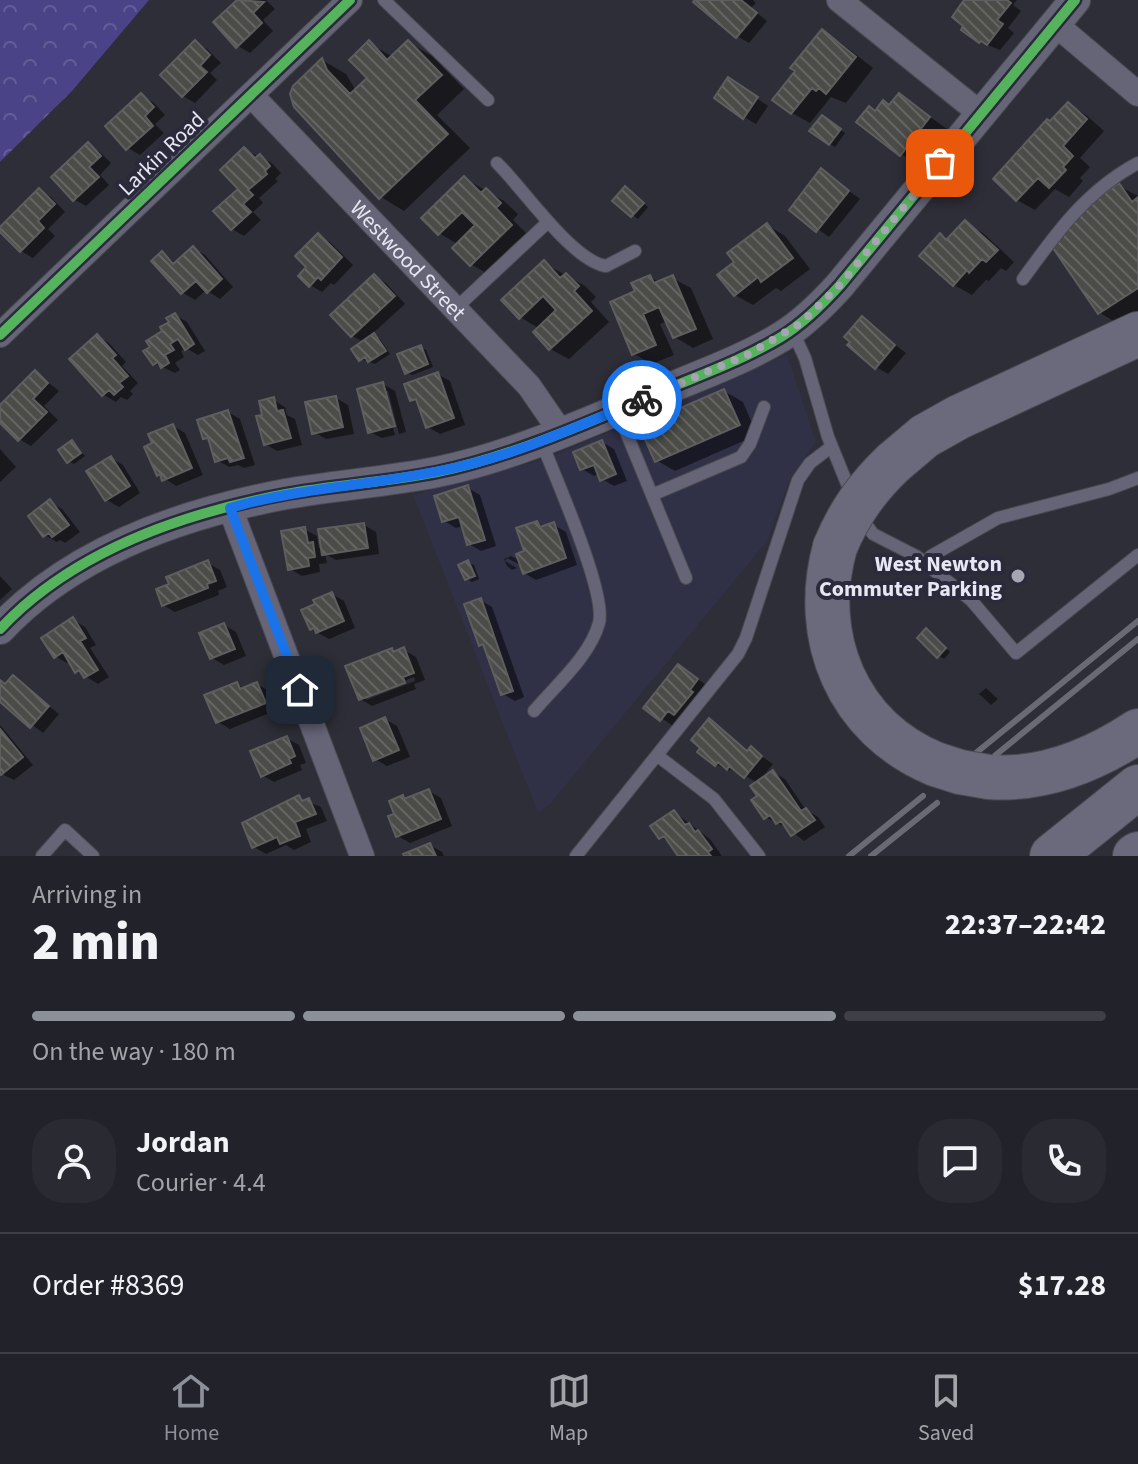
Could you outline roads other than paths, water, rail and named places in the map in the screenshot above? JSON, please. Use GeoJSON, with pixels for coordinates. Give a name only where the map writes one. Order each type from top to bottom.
{"type":"FeatureCollection","features":[{"type":"Feature","properties":{"kind":"highway"},"geometry":{"type":"LineString","coordinates":[[1138,334],[959,417],[925,436],[893,463],[858,501],[835,547],[826,587],[826,608],[832,648],[858,704],[885,734],[906,750],[935,764],[989,777],[1019,777],[1059,769],[1097,754],[1138,731]]}},
{"type":"Feature","properties":{"kind":"highway"},"geometry":{"type":"LineString","coordinates":[[1052,856],[1138,787]]}},
{"type":"Feature","properties":{"kind":"street","name":"Larkin Road"},"geometry":{"type":"LineString","coordinates":[[0,335],[350,0]]}},
{"type":"Feature","properties":{"kind":"street"},"geometry":{"type":"LineString","coordinates":[[839,0],[981,114]]}},
{"type":"Feature","properties":{"kind":"street"},"geometry":{"type":"LineString","coordinates":[[0,629],[34,595],[75,568],[155,531],[286,494],[456,468],[617,410],[735,361],[792,330],[840,285],[1075,0]]}},
{"type":"Feature","properties":{"kind":"street"},"geometry":{"type":"LineString","coordinates":[[1055,24],[1138,94]]}},
{"type":"Feature","properties":{"kind":"street","name":"Westwood Street"},"geometry":{"type":"LineString","coordinates":[[251,95],[535,394],[550,435]]}},
{"type":"Feature","properties":{"kind":"street"},"geometry":{"type":"LineString","coordinates":[[230,508],[362,856]]}},
{"type":"Feature","properties":{"kind":"lane"},"geometry":{"type":"LineString","coordinates":[[384,0],[488,100]]}},
{"type":"Feature","properties":{"kind":"lane"},"geometry":{"type":"LineString","coordinates":[[497,163],[548,222],[600,266],[611,264],[635,251]]}},
{"type":"Feature","properties":{"kind":"lane"},"geometry":{"type":"LineString","coordinates":[[1023,279],[1064,223],[1090,196],[1138,163]]}},
{"type":"Feature","properties":{"kind":"lane"},"geometry":{"type":"LineString","coordinates":[[455,309],[548,222]]}},
{"type":"Feature","properties":{"kind":"lane"},"geometry":{"type":"LineString","coordinates":[[792,330],[805,358],[831,447],[868,528],[879,538],[907,550],[980,607],[1016,653],[1138,555]]}},
{"type":"Feature","properties":{"kind":"lane"},"geometry":{"type":"LineString","coordinates":[[652,495],[741,457],[750,444],[764,407]]}},
{"type":"Feature","properties":{"kind":"lane"},"geometry":{"type":"LineString","coordinates":[[617,410],[686,578]]}},
{"type":"Feature","properties":{"kind":"lane"},"geometry":{"type":"LineString","coordinates":[[534,711],[590,644],[601,609],[550,435]]}},
{"type":"Feature","properties":{"kind":"lane"},"geometry":{"type":"LineString","coordinates":[[576,856],[738,654],[746,638],[794,487],[805,468],[831,447]]}},
{"type":"Feature","properties":{"kind":"lane"},"geometry":{"type":"LineString","coordinates":[[925,563],[931,556],[998,518],[1109,489],[1138,478]]}},
{"type":"Feature","properties":{"kind":"lane"},"geometry":{"type":"LineString","coordinates":[[658,756],[714,799],[759,856]]}},
{"type":"Feature","properties":{"kind":"lane"},"geometry":{"type":"LineString","coordinates":[[42,856],[65,830],[93,856]]}},
{"type":"Feature","properties":{"kind":"railway"},"geometry":{"type":"LineString","coordinates":[[971,757],[1138,621]]}},
{"type":"Feature","properties":{"kind":"railway"},"geometry":{"type":"LineString","coordinates":[[992,758],[1138,639]]}},
{"type":"Feature","properties":{"kind":"railway"},"geometry":{"type":"LineString","coordinates":[[849,856],[923,796]]}},
{"type":"Feature","properties":{"kind":"railway"},"geometry":{"type":"LineString","coordinates":[[871,856],[937,803]]}},
{"type":"Feature","properties":{"kind":"place","name":"West Newton Commuter Parking"},"geometry":{"type":"Point","coordinates":[1018,576]}}]}
